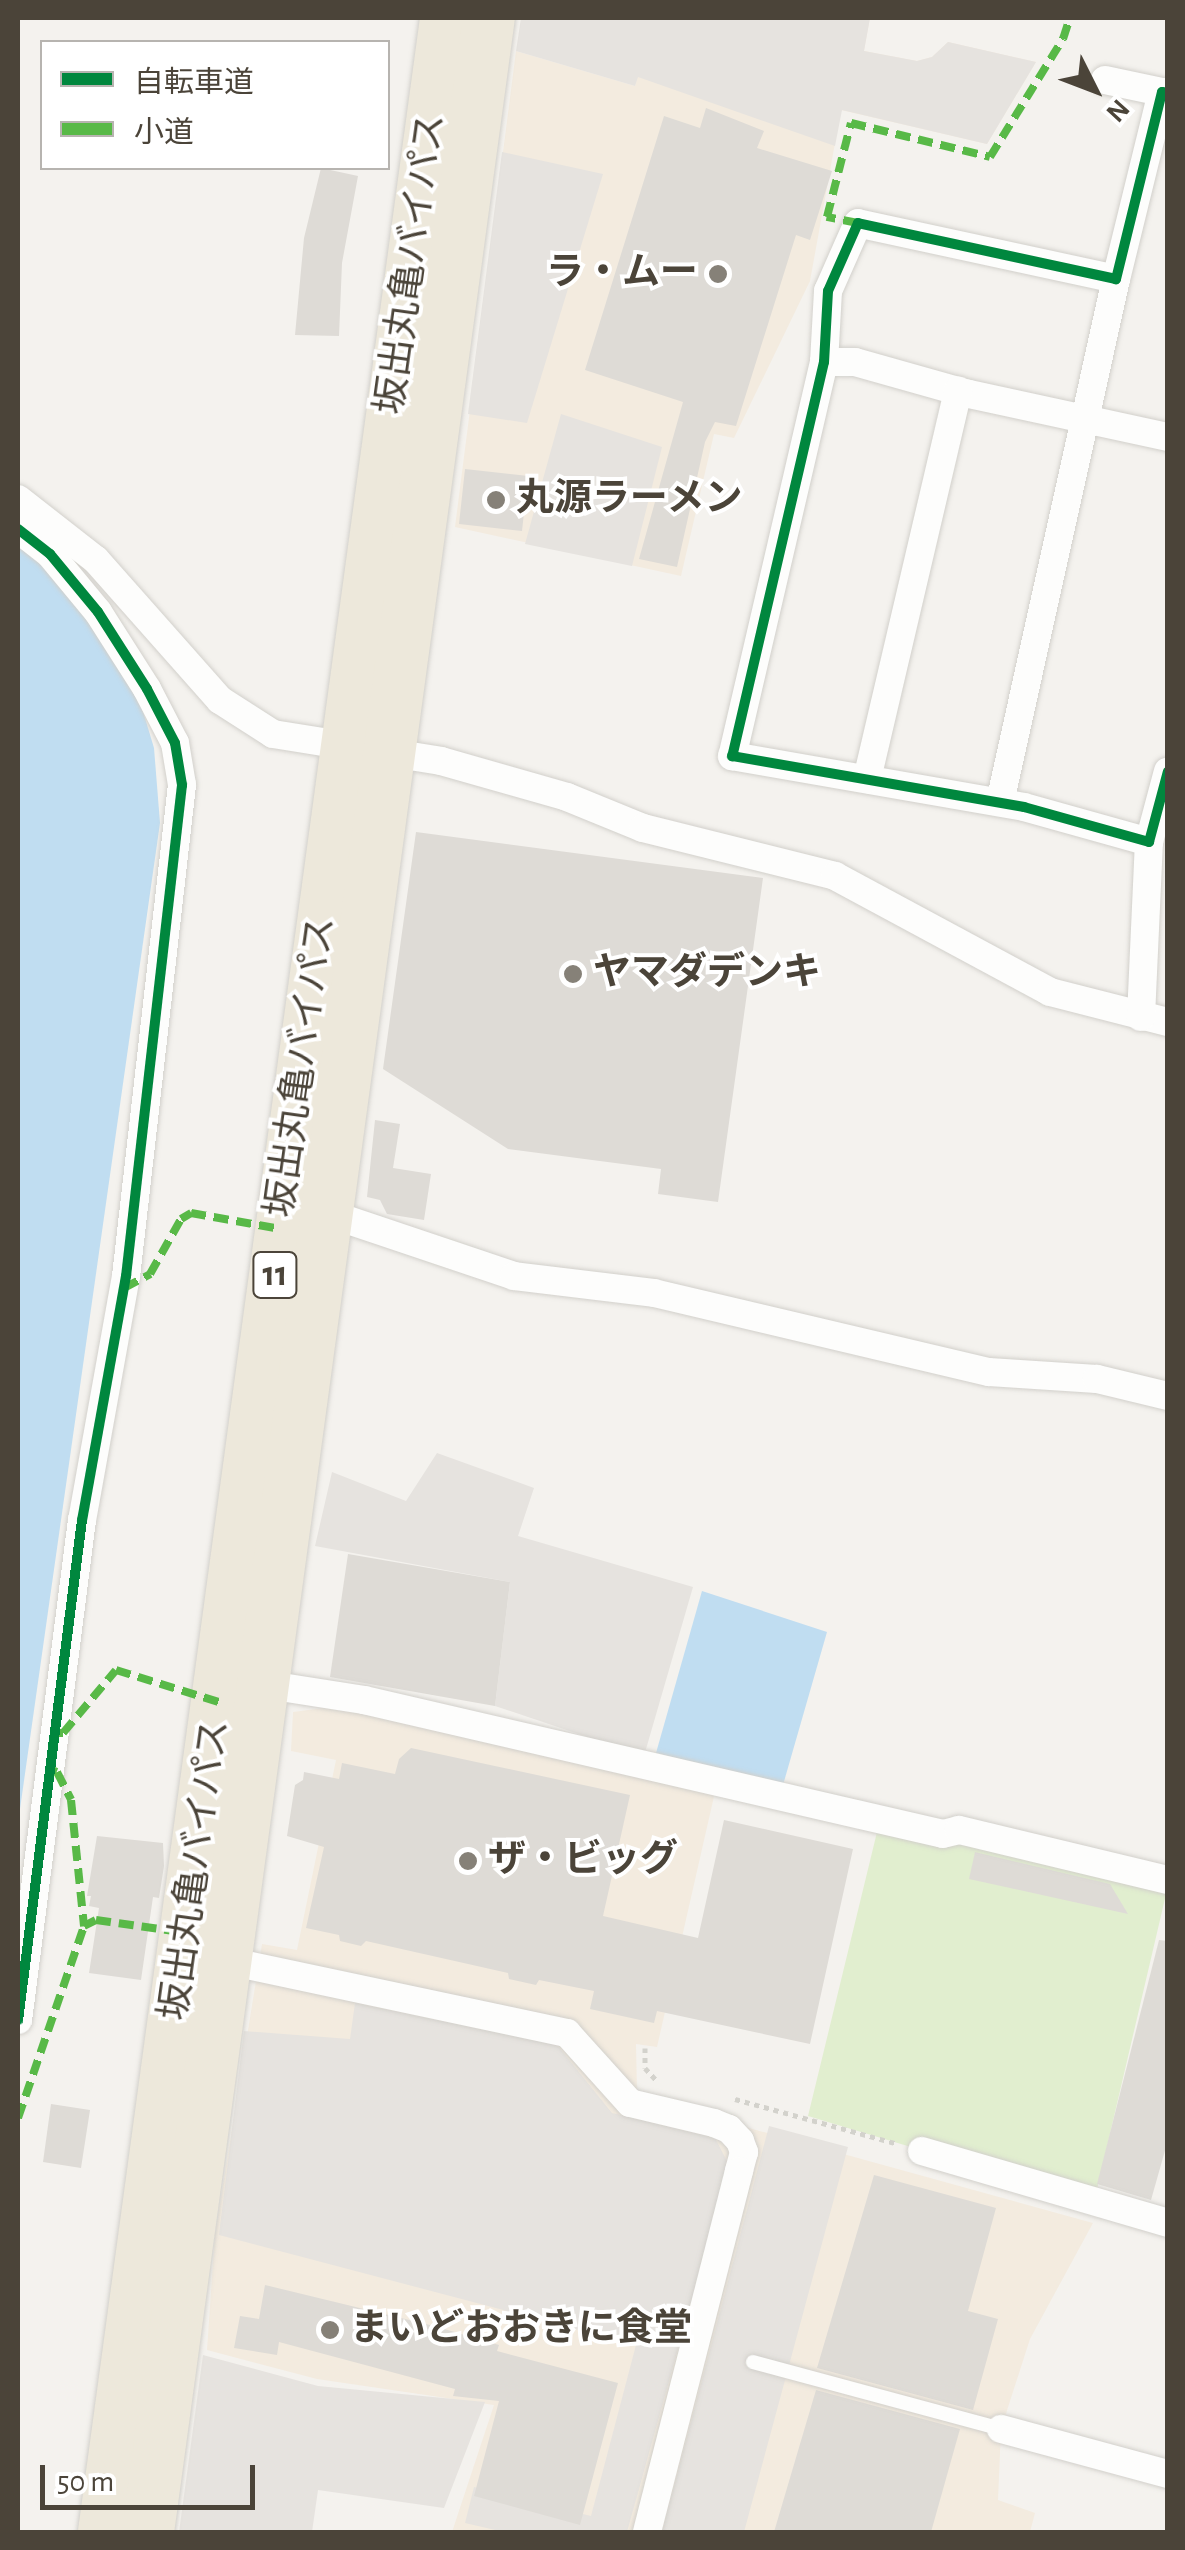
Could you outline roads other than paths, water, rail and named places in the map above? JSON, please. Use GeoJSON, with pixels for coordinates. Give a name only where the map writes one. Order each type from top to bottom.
{"type":"FeatureCollection","features":[{"type":"Feature","properties":{"kind":"highway","name":"坂出丸亀バイパス"},"geometry":{"type":"LineString","coordinates":[[104,2532],[205,1957],[262,1684],[327,1212],[367,748],[446,18]]}},
{"type":"Feature","properties":{"kind":"highway","name":"坂出丸亀バイパス"},"geometry":{"type":"LineString","coordinates":[[148,2532],[205,1957],[367,748],[489,18]]}},
{"type":"Feature","properties":{"kind":"street"},"geometry":{"type":"LineString","coordinates":[[1000,802],[1116,279],[1165,92],[1104,80]]}},
{"type":"Feature","properties":{"kind":"street"},"geometry":{"type":"LineString","coordinates":[[1116,279],[858,223],[828,290],[824,362],[732,756],[1000,802],[1148,842]]}},
{"type":"Feature","properties":{"kind":"street"},"geometry":{"type":"LineString","coordinates":[[824,362],[855,362],[958,391],[1168,437]]}},
{"type":"Feature","properties":{"kind":"street"},"geometry":{"type":"LineString","coordinates":[[866,780],[958,391]]}},
{"type":"Feature","properties":{"kind":"street"},"geometry":{"type":"LineString","coordinates":[[18,499],[96,560],[198,679],[232,709],[273,734],[367,748],[508,778],[643,828],[836,876],[1050,992],[1154,1020],[1148,842],[1168,771]]}},
{"type":"Feature","properties":{"kind":"street"},"geometry":{"type":"LineString","coordinates":[[18,529],[50,554],[98,612],[147,688],[175,743],[182,786],[126,1276],[82,1520],[18,2020]]}},
{"type":"Feature","properties":{"kind":"street"},"geometry":{"type":"LineString","coordinates":[[327,1212],[514,1276],[654,1293],[989,1372],[1097,1379],[1168,1396]]}},
{"type":"Feature","properties":{"kind":"street"},"geometry":{"type":"LineString","coordinates":[[262,1684],[364,1700],[943,1834],[959,1830],[1168,1880]]}},
{"type":"Feature","properties":{"kind":"street"},"geometry":{"type":"LineString","coordinates":[[205,1957],[567,2033],[630,2102],[729,2128],[740,2141],[744,2152],[646,2532]]}},
{"type":"Feature","properties":{"kind":"street"},"geometry":{"type":"LineString","coordinates":[[922,2151],[1168,2223]]}},
{"type":"Feature","properties":{"kind":"street"},"geometry":{"type":"LineString","coordinates":[[1001,2429],[1168,2474]]}},
{"type":"Feature","properties":{"kind":"lane"},"geometry":{"type":"LineString","coordinates":[[753,2362],[1001,2429]]}},
{"type":"Feature","properties":{"kind":"water"},"geometry":{"type":"Polygon","coordinates":[[[18,542],[78,597],[130,668],[154,748],[160,823],[18,1823],[18,542]]]}},
{"type":"Feature","properties":{"kind":"water"},"geometry":{"type":"Polygon","coordinates":[[[702,1591],[827,1632],[783,1785],[656,1753],[702,1591]]]}},
{"type":"Feature","properties":{"kind":"place","name":"ラ・ムー"},"geometry":{"type":"Point","coordinates":[718,274]}},
{"type":"Feature","properties":{"kind":"place","name":"丸源ラーメン"},"geometry":{"type":"Point","coordinates":[496,500]}},
{"type":"Feature","properties":{"kind":"place","name":"ヤマダデンキ"},"geometry":{"type":"Point","coordinates":[573,974]}},
{"type":"Feature","properties":{"kind":"place","name":"ザ・ビッグ"},"geometry":{"type":"Point","coordinates":[468,1861]}},
{"type":"Feature","properties":{"kind":"place","name":"まいどおおきに食堂"},"geometry":{"type":"Point","coordinates":[330,2330]}}]}
